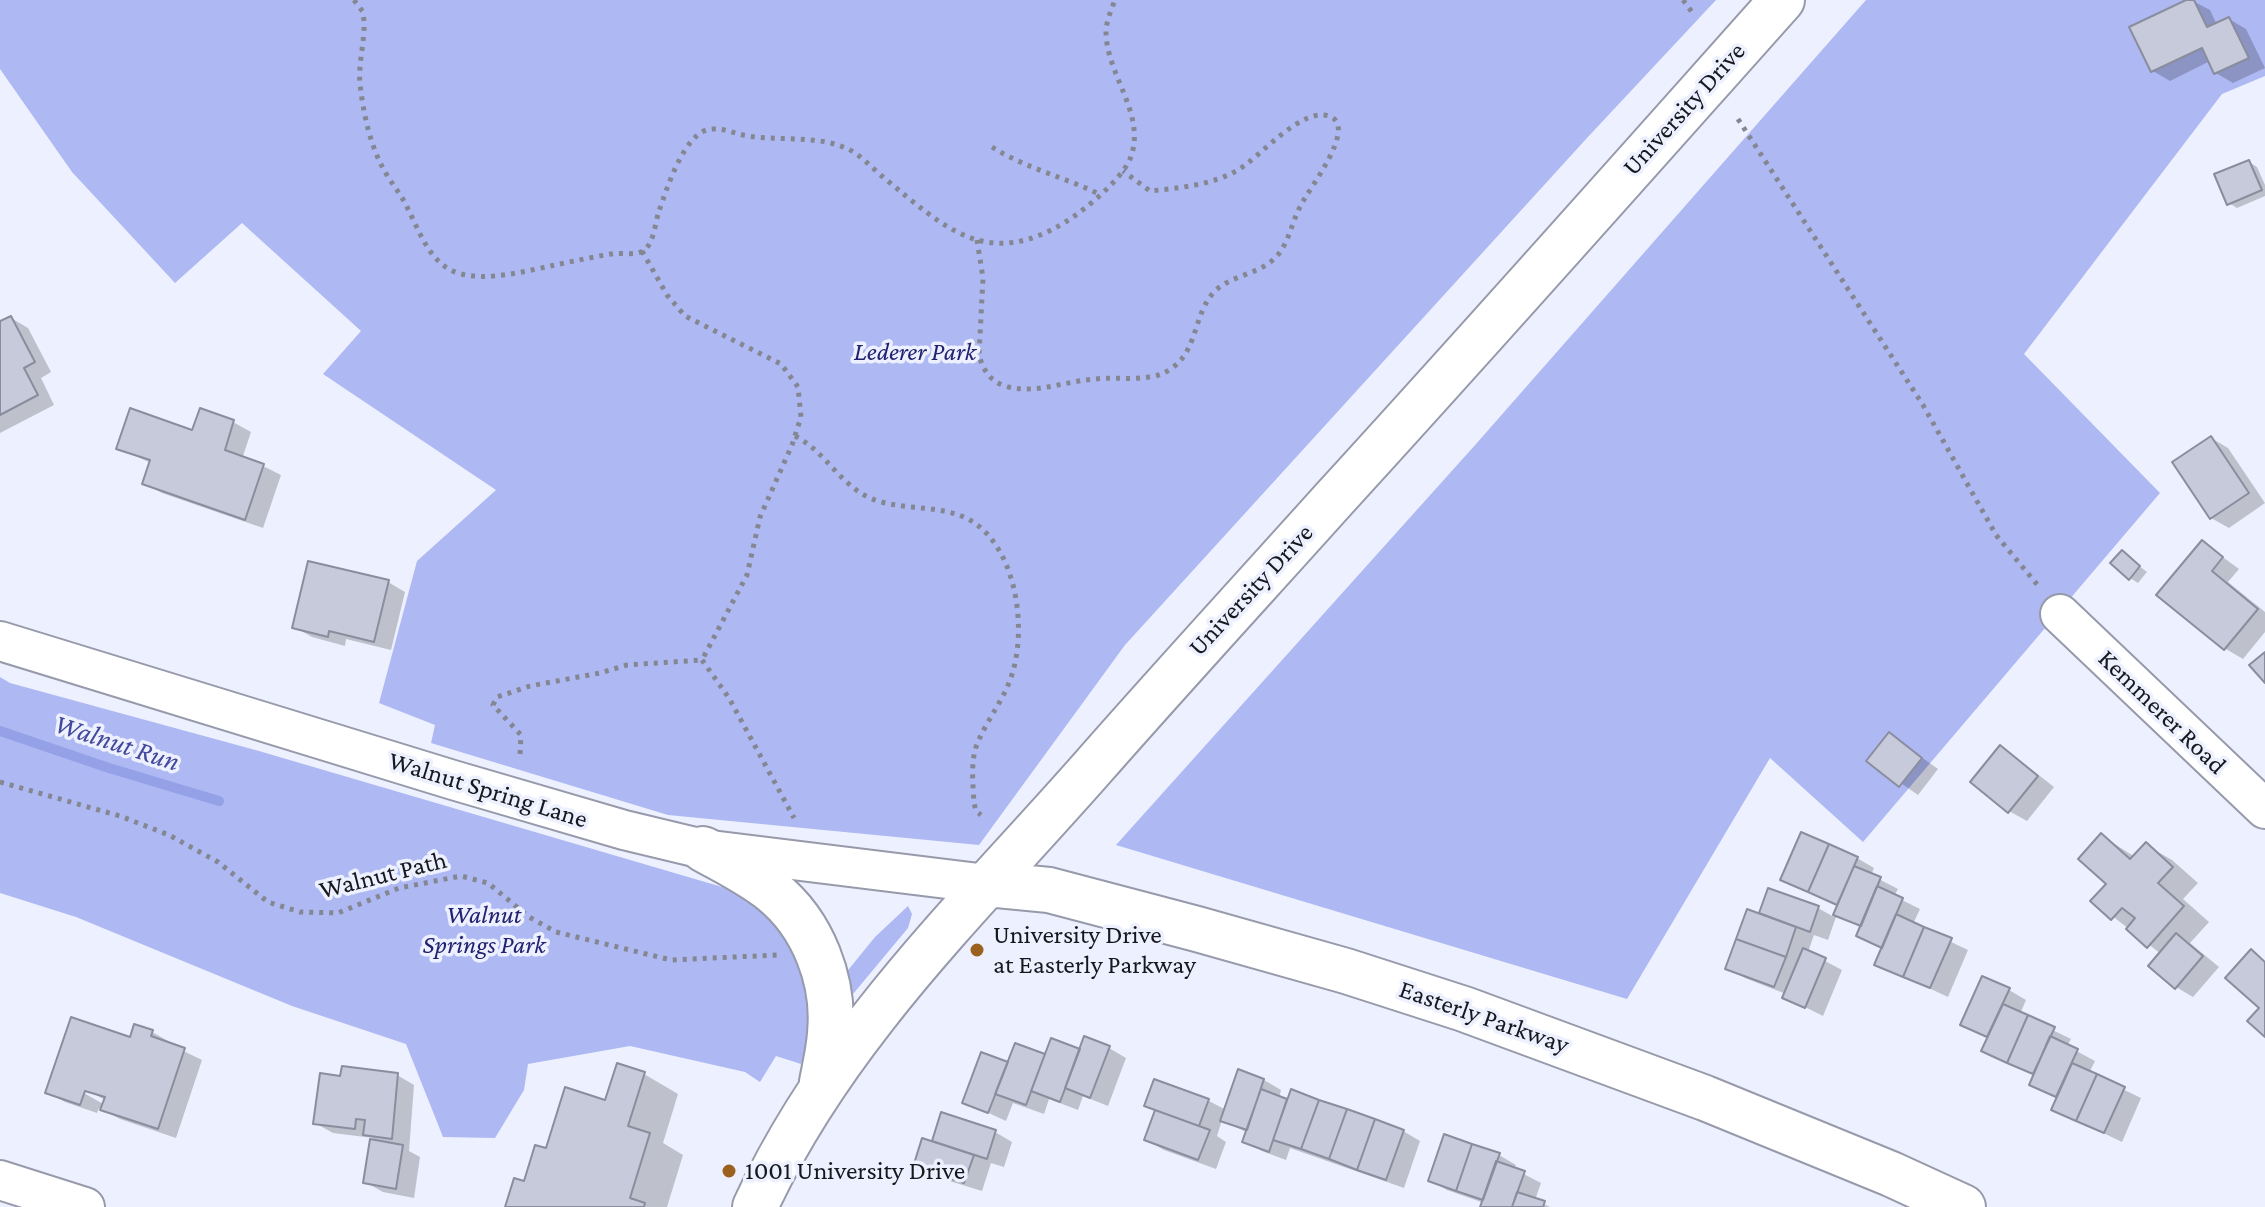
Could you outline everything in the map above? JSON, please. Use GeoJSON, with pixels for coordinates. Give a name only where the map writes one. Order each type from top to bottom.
{"type":"FeatureCollection","features":[{"type":"Feature","properties":{"kind":"main road","name":"University Drive"},"geometry":{"type":"LineString","coordinates":[[755,1207],[821,1088],[888,996],[955,916],[1345,488],[1782,0]]}},
{"type":"Feature","properties":{"kind":"main road"},"geometry":{"type":"LineString","coordinates":[[703,849],[774,893],[795,913],[813,942],[824,971],[830,1012],[830,1034],[821,1088]]}},
{"type":"Feature","properties":{"kind":"main road","name":"Easterly Parkway"},"geometry":{"type":"LineString","coordinates":[[987,884],[1049,890],[1346,971],[1464,1009],[1705,1098],[1878,1168],[1963,1207]]}},
{"type":"Feature","properties":{"kind":"street","name":"Kemmerer Road"},"geometry":{"type":"LineString","coordinates":[[2060,614],[2265,809]]}},
{"type":"Feature","properties":{"kind":"street","name":"Walnut Spring Lane"},"geometry":{"type":"LineString","coordinates":[[0,641],[624,830],[703,849],[987,884]]}},
{"type":"Feature","properties":{"kind":"street"},"geometry":{"type":"LineString","coordinates":[[0,1180],[85,1207]]}},
{"type":"Feature","properties":{"kind":"path"},"geometry":{"type":"LineString","coordinates":[[354,0],[363,12],[360,84],[367,123],[383,168],[406,205],[423,242],[445,266],[467,275],[514,273],[616,253],[642,251],[650,244],[667,189],[690,141],[706,129],[726,129],[749,136],[826,141],[851,150],[931,217],[958,234],[1006,243],[1037,238],[1077,215],[1123,171],[1135,144],[1107,39],[1108,21],[1115,0]]}},
{"type":"Feature","properties":{"kind":"path"},"geometry":{"type":"LineString","coordinates":[[1683,0],[1695,16]]}},
{"type":"Feature","properties":{"kind":"path"},"geometry":{"type":"LineString","coordinates":[[977,240],[983,278],[979,355],[982,366],[994,380],[1019,389],[1034,389],[1094,379],[1161,374],[1174,366],[1189,349],[1207,301],[1217,289],[1272,261],[1284,246],[1300,206],[1337,144],[1339,128],[1335,120],[1328,116],[1308,118],[1291,127],[1238,170],[1215,180],[1168,190],[1150,191],[1123,171]]}},
{"type":"Feature","properties":{"kind":"path"},"geometry":{"type":"LineString","coordinates":[[1738,119],[1923,405],[1996,535],[2060,614]]}},
{"type":"Feature","properties":{"kind":"path"},"geometry":{"type":"LineString","coordinates":[[992,147],[1015,160],[1062,176],[1099,194]]}},
{"type":"Feature","properties":{"kind":"path"},"geometry":{"type":"LineString","coordinates":[[642,251],[667,295],[685,316],[781,364],[798,387],[802,408],[795,436],[760,517],[747,575],[702,660]]}},
{"type":"Feature","properties":{"kind":"path"},"geometry":{"type":"LineString","coordinates":[[795,436],[820,452],[855,490],[889,504],[949,513],[967,519],[989,534],[1000,551],[1011,581],[1020,628],[1010,680],[976,744],[974,803],[981,815]]}},
{"type":"Feature","properties":{"kind":"path"},"geometry":{"type":"LineString","coordinates":[[520,754],[521,735],[493,705],[497,697],[530,686],[627,665],[702,660]]}},
{"type":"Feature","properties":{"kind":"path"},"geometry":{"type":"LineString","coordinates":[[702,660],[729,698],[794,818]]}},
{"type":"Feature","properties":{"kind":"path","name":"Walnut Path"},"geometry":{"type":"LineString","coordinates":[[0,782],[120,816],[169,835],[218,862],[268,902],[300,912],[338,913],[399,888],[461,876],[488,883],[529,917],[556,932],[671,960],[786,955]]}},
{"type":"Feature","properties":{"kind":"green space","name":"Lederer Park"},"geometry":{"type":"Polygon","coordinates":[[[0,0],[1716,0],[1125,645],[979,845],[668,815],[431,743],[435,725],[379,703],[417,561],[496,490],[323,374],[361,331],[242,223],[175,283],[72,172],[0,69],[0,0]]]}},
{"type":"Feature","properties":{"kind":"green space"},"geometry":{"type":"Polygon","coordinates":[[[1866,0],[2265,0],[2265,76],[2222,94],[2024,354],[2160,493],[1863,842],[1770,758],[1627,999],[1116,845],[1476,444],[1866,0]]]}},
{"type":"Feature","properties":{"kind":"green space","name":"Walnut Springs Park"},"geometry":{"type":"Polygon","coordinates":[[[0,677],[10,683],[259,751],[729,889],[777,916],[793,937],[816,1027],[801,1064],[776,1056],[760,1082],[745,1072],[630,1046],[528,1064],[524,1090],[495,1138],[443,1137],[406,1044],[292,1006],[76,917],[0,893],[0,677]]]}},
{"type":"Feature","properties":{"kind":"green space"},"geometry":{"type":"Polygon","coordinates":[[[908,906],[912,914],[908,928],[848,1000],[836,985],[875,937],[908,906]]]}},
{"type":"Feature","properties":{"kind":"building"},"geometry":{"type":"Polygon","coordinates":[[[2186,0],[2194,0],[2207,27],[2229,17],[2249,58],[2214,74],[2202,48],[2151,72],[2129,27],[2186,0]]]}},
{"type":"Feature","properties":{"kind":"building"},"geometry":{"type":"Polygon","coordinates":[[[2249,160],[2262,190],[2227,205],[2214,174],[2249,160]]]}},
{"type":"Feature","properties":{"kind":"building"},"geometry":{"type":"Polygon","coordinates":[[[11,316],[35,362],[24,368],[38,395],[0,415],[0,321],[11,316]]]}},
{"type":"Feature","properties":{"kind":"building"},"geometry":{"type":"Polygon","coordinates":[[[130,408],[192,430],[200,408],[234,420],[225,450],[264,464],[245,520],[142,484],[150,460],[116,449],[130,408]]]}},
{"type":"Feature","properties":{"kind":"building"},"geometry":{"type":"Polygon","coordinates":[[[2211,436],[2249,493],[2210,519],[2172,462],[2211,436]]]}},
{"type":"Feature","properties":{"kind":"building"},"geometry":{"type":"Polygon","coordinates":[[[2202,540],[2223,557],[2212,571],[2258,609],[2224,650],[2156,595],[2202,540]]]}},
{"type":"Feature","properties":{"kind":"building"},"geometry":{"type":"Polygon","coordinates":[[[2122,550],[2140,566],[2129,580],[2110,563],[2122,550]]]}},
{"type":"Feature","properties":{"kind":"building"},"geometry":{"type":"Polygon","coordinates":[[[308,561],[389,580],[374,642],[329,631],[328,637],[292,628],[308,561]]]}},
{"type":"Feature","properties":{"kind":"building"},"geometry":{"type":"Polygon","coordinates":[[[2265,652],[2265,683],[2249,665],[2265,652]]]}},
{"type":"Feature","properties":{"kind":"building"},"geometry":{"type":"Polygon","coordinates":[[[1889,732],[1922,758],[1899,787],[1866,761],[1889,732]]]}},
{"type":"Feature","properties":{"kind":"building"},"geometry":{"type":"Polygon","coordinates":[[[2000,745],[2038,776],[2008,813],[1970,782],[2000,745]]]}},
{"type":"Feature","properties":{"kind":"building"},"geometry":{"type":"Polygon","coordinates":[[[1801,832],[1829,844],[1808,892],[1780,880],[1801,832]]]}},
{"type":"Feature","properties":{"kind":"building"},"geometry":{"type":"Polygon","coordinates":[[[2101,833],[2130,859],[2146,842],[2173,867],[2158,883],[2184,906],[2147,948],[2126,929],[2135,918],[2122,908],[2111,920],[2090,901],[2106,884],[2078,859],[2101,833]]]}},
{"type":"Feature","properties":{"kind":"building"},"geometry":{"type":"Polygon","coordinates":[[[1829,844],[1858,857],[1837,905],[1808,892],[1829,844]]]}},
{"type":"Feature","properties":{"kind":"building"},"geometry":{"type":"Polygon","coordinates":[[[1854,866],[1881,877],[1861,926],[1833,915],[1854,866]]]}},
{"type":"Feature","properties":{"kind":"building"},"geometry":{"type":"Polygon","coordinates":[[[1877,886],[1903,898],[1882,948],[1856,936],[1877,886]]]}},
{"type":"Feature","properties":{"kind":"building"},"geometry":{"type":"Polygon","coordinates":[[[1768,888],[1819,906],[1810,932],[1759,913],[1768,888]]]}},
{"type":"Feature","properties":{"kind":"building"},"geometry":{"type":"Polygon","coordinates":[[[1747,909],[1796,927],[1786,957],[1736,939],[1747,909]]]}},
{"type":"Feature","properties":{"kind":"building"},"geometry":{"type":"Polygon","coordinates":[[[1896,914],[1924,927],[1903,977],[1874,965],[1896,914]]]}},
{"type":"Feature","properties":{"kind":"building"},"geometry":{"type":"Polygon","coordinates":[[[1924,927],[1952,938],[1930,988],[1903,977],[1924,927]]]}},
{"type":"Feature","properties":{"kind":"building"},"geometry":{"type":"Polygon","coordinates":[[[2176,933],[2203,956],[2175,989],[2148,966],[2176,933]]]}},
{"type":"Feature","properties":{"kind":"building"},"geometry":{"type":"Polygon","coordinates":[[[1736,939],[1786,957],[1774,987],[1725,969],[1736,939]]]}},
{"type":"Feature","properties":{"kind":"building"},"geometry":{"type":"Polygon","coordinates":[[[1803,948],[1826,958],[1805,1008],[1782,998],[1803,948]]]}},
{"type":"Feature","properties":{"kind":"building"},"geometry":{"type":"Polygon","coordinates":[[[2251,949],[2265,962],[2265,1037],[2247,1021],[2259,1008],[2225,978],[2251,949]]]}},
{"type":"Feature","properties":{"kind":"building"},"geometry":{"type":"Polygon","coordinates":[[[1982,976],[2010,988],[1987,1037],[1960,1025],[1982,976]]]}},
{"type":"Feature","properties":{"kind":"building"},"geometry":{"type":"Polygon","coordinates":[[[2003,1004],[2028,1015],[2007,1063],[1981,1051],[2003,1004]]]}},
{"type":"Feature","properties":{"kind":"building"},"geometry":{"type":"Polygon","coordinates":[[[2028,1015],[2055,1027],[2033,1074],[2007,1063],[2028,1015]]]}},
{"type":"Feature","properties":{"kind":"building"},"geometry":{"type":"Polygon","coordinates":[[[71,1017],[130,1037],[134,1024],[153,1030],[151,1036],[185,1048],[158,1129],[100,1110],[105,1097],[85,1091],[80,1105],[45,1093],[71,1017]]]}},
{"type":"Feature","properties":{"kind":"building"},"geometry":{"type":"Polygon","coordinates":[[[1084,1036],[1110,1046],[1090,1098],[1065,1088],[1084,1036]]]}},
{"type":"Feature","properties":{"kind":"building"},"geometry":{"type":"Polygon","coordinates":[[[2050,1036],[2078,1049],[2056,1097],[2029,1085],[2050,1036]]]}},
{"type":"Feature","properties":{"kind":"building"},"geometry":{"type":"Polygon","coordinates":[[[1051,1038],[1080,1049],[1060,1102],[1031,1091],[1051,1038]]]}},
{"type":"Feature","properties":{"kind":"building"},"geometry":{"type":"Polygon","coordinates":[[[1015,1043],[1045,1054],[1026,1105],[995,1094],[1015,1043]]]}},
{"type":"Feature","properties":{"kind":"building"},"geometry":{"type":"Polygon","coordinates":[[[981,1052],[1008,1062],[988,1113],[962,1103],[981,1052]]]}},
{"type":"Feature","properties":{"kind":"building"},"geometry":{"type":"Polygon","coordinates":[[[617,1063],[645,1072],[628,1126],[650,1133],[630,1198],[645,1203],[644,1207],[505,1207],[514,1178],[524,1181],[535,1145],[546,1148],[565,1087],[605,1100],[617,1063]]]}},
{"type":"Feature","properties":{"kind":"building"},"geometry":{"type":"Polygon","coordinates":[[[2072,1063],[2097,1074],[2076,1121],[2051,1110],[2072,1063]]]}},
{"type":"Feature","properties":{"kind":"building"},"geometry":{"type":"Polygon","coordinates":[[[342,1066],[398,1073],[392,1139],[363,1135],[365,1120],[356,1119],[355,1129],[313,1124],[320,1073],[340,1076],[342,1066]]]}},
{"type":"Feature","properties":{"kind":"building"},"geometry":{"type":"Polygon","coordinates":[[[1238,1069],[1264,1079],[1247,1130],[1220,1121],[1238,1069]]]}},
{"type":"Feature","properties":{"kind":"building"},"geometry":{"type":"Polygon","coordinates":[[[2097,1074],[2125,1087],[2104,1133],[2076,1121],[2097,1074]]]}},
{"type":"Feature","properties":{"kind":"building"},"geometry":{"type":"Polygon","coordinates":[[[1154,1079],[1209,1099],[1199,1126],[1144,1106],[1154,1079]]]}},
{"type":"Feature","properties":{"kind":"building"},"geometry":{"type":"Polygon","coordinates":[[[1261,1089],[1287,1099],[1269,1152],[1242,1142],[1261,1089]]]}},
{"type":"Feature","properties":{"kind":"building"},"geometry":{"type":"Polygon","coordinates":[[[1291,1089],[1319,1100],[1301,1149],[1273,1140],[1291,1089]]]}},
{"type":"Feature","properties":{"kind":"building"},"geometry":{"type":"Polygon","coordinates":[[[1319,1100],[1347,1109],[1329,1159],[1301,1149],[1319,1100]]]}},
{"type":"Feature","properties":{"kind":"building"},"geometry":{"type":"Polygon","coordinates":[[[1347,1109],[1375,1119],[1357,1170],[1329,1159],[1347,1109]]]}},
{"type":"Feature","properties":{"kind":"building"},"geometry":{"type":"Polygon","coordinates":[[[1155,1110],[1210,1130],[1198,1160],[1144,1140],[1155,1110]]]}},
{"type":"Feature","properties":{"kind":"building"},"geometry":{"type":"Polygon","coordinates":[[[941,1112],[996,1130],[987,1159],[932,1141],[941,1112]]]}},
{"type":"Feature","properties":{"kind":"building"},"geometry":{"type":"Polygon","coordinates":[[[1375,1119],[1404,1130],[1386,1180],[1357,1170],[1375,1119]]]}},
{"type":"Feature","properties":{"kind":"building"},"geometry":{"type":"Polygon","coordinates":[[[1444,1134],[1472,1144],[1456,1191],[1428,1181],[1444,1134]]]}},
{"type":"Feature","properties":{"kind":"building"},"geometry":{"type":"Polygon","coordinates":[[[922,1138],[974,1155],[964,1183],[913,1167],[922,1138]]]}},
{"type":"Feature","properties":{"kind":"building"},"geometry":{"type":"Polygon","coordinates":[[[370,1139],[403,1145],[396,1189],[363,1183],[370,1139]]]}},
{"type":"Feature","properties":{"kind":"building"},"geometry":{"type":"Polygon","coordinates":[[[1472,1144],[1500,1153],[1483,1200],[1456,1191],[1472,1144]]]}},
{"type":"Feature","properties":{"kind":"building"},"geometry":{"type":"Polygon","coordinates":[[[1496,1161],[1525,1171],[1512,1207],[1480,1207],[1496,1161]]]}},
{"type":"Feature","properties":{"kind":"building"},"geometry":{"type":"Polygon","coordinates":[[[1517,1192],[1545,1201],[1543,1207],[1512,1207],[1517,1192]]]}},
{"type":"Feature","properties":{"kind":"waterway","name":"Walnut Run"},"geometry":{"type":"LineString","coordinates":[[0,731],[219,801]]}},
{"type":"Feature","properties":{"kind":"place","name":"University Drive at Easterly Parkway"},"geometry":{"type":"Point","coordinates":[977,950]}},
{"type":"Feature","properties":{"kind":"place","name":"1001 University Drive"},"geometry":{"type":"Point","coordinates":[729,1171]}}]}
